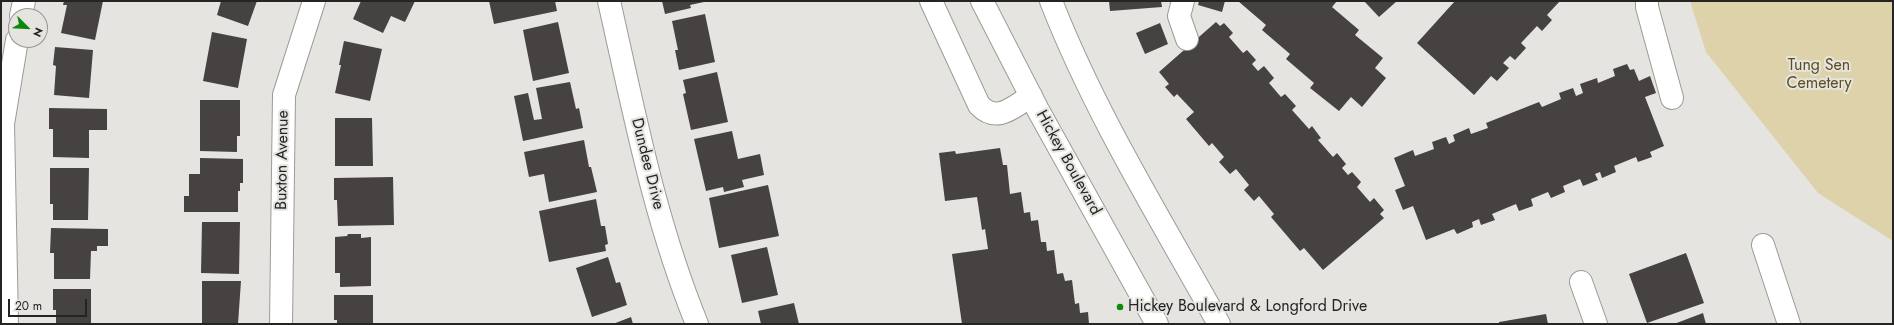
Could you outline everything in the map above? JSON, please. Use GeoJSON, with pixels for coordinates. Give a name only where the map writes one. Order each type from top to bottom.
{"type":"FeatureCollection","features":[{"type":"Feature","properties":{"kind":"street","name":"Buxton Avenue"},"geometry":{"type":"LineString","coordinates":[[281,324],[284,95],[314,1]]}},
{"type":"Feature","properties":{"kind":"street","name":"Dundee Drive"},"geometry":{"type":"LineString","coordinates":[[609,1],[650,182],[678,278],[697,324]]}},
{"type":"Feature","properties":{"kind":"street"},"geometry":{"type":"LineString","coordinates":[[931,1],[979,105],[985,111],[993,114],[1006,112],[1031,96]]}},
{"type":"Feature","properties":{"kind":"street","name":"Hickey Boulevard"},"geometry":{"type":"LineString","coordinates":[[982,1],[1031,96],[1157,324]]}},
{"type":"Feature","properties":{"kind":"street"},"geometry":{"type":"LineString","coordinates":[[1051,1],[1068,46],[1102,114],[1219,324]]}},
{"type":"Feature","properties":{"kind":"street"},"geometry":{"type":"LineString","coordinates":[[1183,1],[1179,16],[1188,39]]}},
{"type":"Feature","properties":{"kind":"street"},"geometry":{"type":"LineString","coordinates":[[1647,1],[1646,7],[1672,98]]}},
{"type":"Feature","properties":{"kind":"street"},"geometry":{"type":"LineString","coordinates":[[7,324],[3,124],[16,48]]}},
{"type":"Feature","properties":{"kind":"street"},"geometry":{"type":"LineString","coordinates":[[1763,245],[1789,324]]}},
{"type":"Feature","properties":{"kind":"street"},"geometry":{"type":"LineString","coordinates":[[1581,282],[1596,324]]}},
{"type":"Feature","properties":{"kind":"green space","name":"Tung Sen Cemetery"},"geometry":{"type":"Polygon","coordinates":[[[1690,1],[1893,1],[1893,241],[1818,193],[1706,52],[1690,1]]]}},
{"type":"Feature","properties":{"kind":"building"},"geometry":{"type":"Polygon","coordinates":[[[64,1],[103,1],[95,40],[61,33],[67,5],[63,5],[64,1]]]}},
{"type":"Feature","properties":{"kind":"building"},"geometry":{"type":"Polygon","coordinates":[[[221,1],[257,1],[248,26],[217,15],[221,1]]]}},
{"type":"Feature","properties":{"kind":"building"},"geometry":{"type":"Polygon","coordinates":[[[361,1],[415,1],[405,22],[391,16],[383,33],[353,19],[361,1]]]}},
{"type":"Feature","properties":{"kind":"building"},"geometry":{"type":"Polygon","coordinates":[[[489,1],[555,1],[557,11],[494,24],[489,1]]]}},
{"type":"Feature","properties":{"kind":"building"},"geometry":{"type":"Polygon","coordinates":[[[662,1],[704,2],[690,5],[691,8],[665,14],[662,1]]]}},
{"type":"Feature","properties":{"kind":"building"},"geometry":{"type":"Polygon","coordinates":[[[1109,1],[1161,1],[1162,7],[1110,11],[1109,1]]]}},
{"type":"Feature","properties":{"kind":"building"},"geometry":{"type":"Polygon","coordinates":[[[1199,1],[1225,1],[1222,12],[1198,5],[1199,1]]]}},
{"type":"Feature","properties":{"kind":"building"},"geometry":{"type":"Polygon","coordinates":[[[1238,1],[1337,1],[1332,7],[1359,30],[1355,35],[1383,58],[1375,68],[1386,78],[1362,107],[1351,97],[1339,111],[1310,88],[1314,83],[1286,59],[1290,54],[1262,30],[1266,25],[1238,1]]]}},
{"type":"Feature","properties":{"kind":"building"},"geometry":{"type":"Polygon","coordinates":[[[1364,1],[1397,1],[1379,17],[1364,1]]]}},
{"type":"Feature","properties":{"kind":"building"},"geometry":{"type":"Polygon","coordinates":[[[1455,1],[1560,1],[1547,15],[1552,20],[1542,31],[1537,26],[1521,43],[1526,48],[1515,60],[1510,56],[1503,63],[1509,68],[1497,81],[1491,76],[1474,95],[1417,43],[1455,1]]]}},
{"type":"Feature","properties":{"kind":"building"},"geometry":{"type":"Polygon","coordinates":[[[705,14],[715,62],[679,70],[675,50],[678,50],[672,21],[705,14]]]}},
{"type":"Feature","properties":{"kind":"building"},"geometry":{"type":"Polygon","coordinates":[[[558,22],[569,73],[533,81],[523,30],[558,22]]]}},
{"type":"Feature","properties":{"kind":"building"},"geometry":{"type":"Polygon","coordinates":[[[1216,22],[1220,26],[1224,23],[1233,33],[1229,37],[1243,53],[1247,50],[1256,60],[1252,64],[1258,71],[1264,66],[1274,78],[1269,83],[1281,97],[1285,94],[1296,106],[1292,110],[1309,129],[1312,126],[1321,138],[1318,140],[1333,157],[1337,153],[1346,164],[1342,168],[1348,175],[1352,172],[1361,182],[1357,187],[1370,202],[1374,198],[1384,210],[1380,214],[1384,218],[1323,270],[1304,248],[1300,251],[1271,217],[1274,214],[1259,196],[1254,201],[1244,190],[1249,185],[1236,169],[1230,174],[1219,162],[1224,157],[1212,143],[1209,146],[1186,119],[1194,112],[1177,94],[1174,97],[1165,87],[1169,84],[1159,72],[1216,22]]]}},
{"type":"Feature","properties":{"kind":"building"},"geometry":{"type":"Polygon","coordinates":[[[1160,23],[1168,44],[1145,54],[1136,33],[1160,23]]]}},
{"type":"Feature","properties":{"kind":"building"},"geometry":{"type":"Polygon","coordinates":[[[212,32],[247,39],[238,88],[203,81],[212,32]]]}},
{"type":"Feature","properties":{"kind":"building"},"geometry":{"type":"Polygon","coordinates":[[[344,41],[382,49],[370,101],[335,93],[344,41]]]}},
{"type":"Feature","properties":{"kind":"building"},"geometry":{"type":"Polygon","coordinates":[[[55,47],[93,50],[89,98],[54,95],[56,66],[53,65],[55,47]]]}},
{"type":"Feature","properties":{"kind":"building"},"geometry":{"type":"Polygon","coordinates":[[[1627,64],[1630,70],[1634,69],[1639,81],[1650,76],[1656,93],[1645,97],[1664,146],[1650,152],[1652,157],[1638,162],[1636,157],[1614,166],[1616,172],[1602,178],[1600,172],[1595,174],[1598,180],[1583,186],[1580,179],[1563,186],[1565,192],[1551,198],[1548,192],[1531,199],[1533,206],[1519,211],[1516,204],[1492,214],[1495,220],[1481,225],[1479,219],[1472,222],[1473,227],[1457,234],[1454,229],[1426,240],[1413,206],[1403,210],[1395,190],[1405,186],[1394,158],[1413,150],[1415,156],[1434,149],[1432,142],[1446,137],[1449,144],[1455,141],[1453,135],[1469,128],[1471,134],[1488,128],[1486,123],[1539,102],[1542,107],[1561,99],[1559,93],[1573,88],[1576,96],[1583,93],[1580,84],[1597,78],[1598,83],[1615,76],[1613,69],[1627,64]]]}},
{"type":"Feature","properties":{"kind":"building"},"geometry":{"type":"Polygon","coordinates":[[[717,72],[728,122],[691,130],[683,94],[686,93],[683,80],[717,72]]]}},
{"type":"Feature","properties":{"kind":"building"},"geometry":{"type":"Polygon","coordinates":[[[570,82],[576,109],[579,108],[583,128],[523,141],[514,96],[528,93],[534,120],[542,119],[536,88],[570,82]]]}},
{"type":"Feature","properties":{"kind":"building"},"geometry":{"type":"Polygon","coordinates":[[[200,100],[240,100],[240,136],[237,136],[237,152],[200,151],[200,100]]]}},
{"type":"Feature","properties":{"kind":"building"},"geometry":{"type":"Polygon","coordinates":[[[49,108],[107,109],[107,130],[89,130],[89,158],[53,157],[53,129],[49,129],[49,108]]]}},
{"type":"Feature","properties":{"kind":"building"},"geometry":{"type":"Polygon","coordinates":[[[335,118],[372,118],[373,166],[335,166],[335,118]]]}},
{"type":"Feature","properties":{"kind":"building"},"geometry":{"type":"Polygon","coordinates":[[[732,131],[738,159],[760,154],[764,175],[742,180],[744,187],[724,192],[723,187],[706,191],[694,139],[732,131]]]}},
{"type":"Feature","properties":{"kind":"building"},"geometry":{"type":"Polygon","coordinates":[[[584,140],[589,167],[591,167],[597,192],[549,202],[544,174],[529,177],[524,152],[584,140]]]}},
{"type":"Feature","properties":{"kind":"building"},"geometry":{"type":"Polygon","coordinates":[[[1000,148],[1003,165],[1007,165],[1010,194],[1021,192],[1024,213],[1030,212],[1031,221],[1038,220],[1041,242],[1046,242],[1047,251],[1054,250],[1057,274],[1063,273],[1065,281],[1072,280],[1075,304],[1079,303],[1080,313],[1088,312],[1089,324],[962,324],[952,254],[988,249],[985,229],[982,230],[977,197],[945,201],[939,153],[955,151],[956,154],[1000,148]]]}},
{"type":"Feature","properties":{"kind":"building"},"geometry":{"type":"Polygon","coordinates":[[[200,158],[243,159],[243,183],[240,183],[240,191],[238,191],[238,212],[184,212],[184,196],[189,196],[189,174],[200,174],[200,158]]]}},
{"type":"Feature","properties":{"kind":"building"},"geometry":{"type":"Polygon","coordinates":[[[50,168],[89,168],[88,220],[53,220],[53,204],[50,204],[50,168]]]}},
{"type":"Feature","properties":{"kind":"building"},"geometry":{"type":"Polygon","coordinates":[[[393,177],[394,225],[338,226],[337,200],[334,200],[334,178],[393,177]]]}},
{"type":"Feature","properties":{"kind":"building"},"geometry":{"type":"Polygon","coordinates":[[[768,185],[779,236],[719,248],[709,198],[768,185]]]}},
{"type":"Feature","properties":{"kind":"building"},"geometry":{"type":"Polygon","coordinates":[[[596,199],[601,226],[605,226],[608,244],[605,245],[606,251],[549,262],[539,211],[596,199]]]}},
{"type":"Feature","properties":{"kind":"building"},"geometry":{"type":"Polygon","coordinates":[[[202,222],[240,222],[239,274],[201,273],[202,222]]]}},
{"type":"Feature","properties":{"kind":"building"},"geometry":{"type":"Polygon","coordinates":[[[51,228],[108,229],[108,246],[97,246],[97,251],[91,251],[90,279],[54,279],[54,253],[50,253],[51,228]]]}},
{"type":"Feature","properties":{"kind":"building"},"geometry":{"type":"Polygon","coordinates":[[[348,234],[361,234],[361,238],[371,237],[371,286],[340,287],[340,273],[335,273],[335,237],[347,236],[348,234]]]}},
{"type":"Feature","properties":{"kind":"building"},"geometry":{"type":"Polygon","coordinates":[[[767,247],[778,295],[742,303],[731,255],[767,247]]]}},
{"type":"Feature","properties":{"kind":"building"},"geometry":{"type":"Polygon","coordinates":[[[1686,253],[1704,303],[1647,323],[1629,274],[1686,253]]]}},
{"type":"Feature","properties":{"kind":"building"},"geometry":{"type":"Polygon","coordinates":[[[608,257],[616,283],[620,282],[627,305],[592,317],[576,268],[608,257]]]}},
{"type":"Feature","properties":{"kind":"building"},"geometry":{"type":"Polygon","coordinates":[[[202,281],[241,281],[238,324],[202,324],[202,281]]]}},
{"type":"Feature","properties":{"kind":"building"},"geometry":{"type":"Polygon","coordinates":[[[53,289],[91,289],[91,324],[56,324],[56,310],[53,310],[53,289]]]}},
{"type":"Feature","properties":{"kind":"building"},"geometry":{"type":"Polygon","coordinates":[[[334,295],[373,295],[373,324],[337,324],[337,320],[334,320],[334,295]]]}},
{"type":"Feature","properties":{"kind":"building"},"geometry":{"type":"Polygon","coordinates":[[[794,303],[799,324],[761,324],[758,311],[794,303]]]}},
{"type":"Feature","properties":{"kind":"building"},"geometry":{"type":"Polygon","coordinates":[[[1703,313],[1706,324],[1674,324],[1703,313]]]}},
{"type":"Feature","properties":{"kind":"building"},"geometry":{"type":"Polygon","coordinates":[[[1546,314],[1548,324],[1499,324],[1499,322],[1546,314]]]}},
{"type":"Feature","properties":{"kind":"building"},"geometry":{"type":"Polygon","coordinates":[[[631,317],[633,324],[613,324],[631,317]]]}},
{"type":"Feature","properties":{"kind":"place","name":"Hickey Boulevard & Longford Drive"},"geometry":{"type":"Point","coordinates":[1120,307]}}]}
